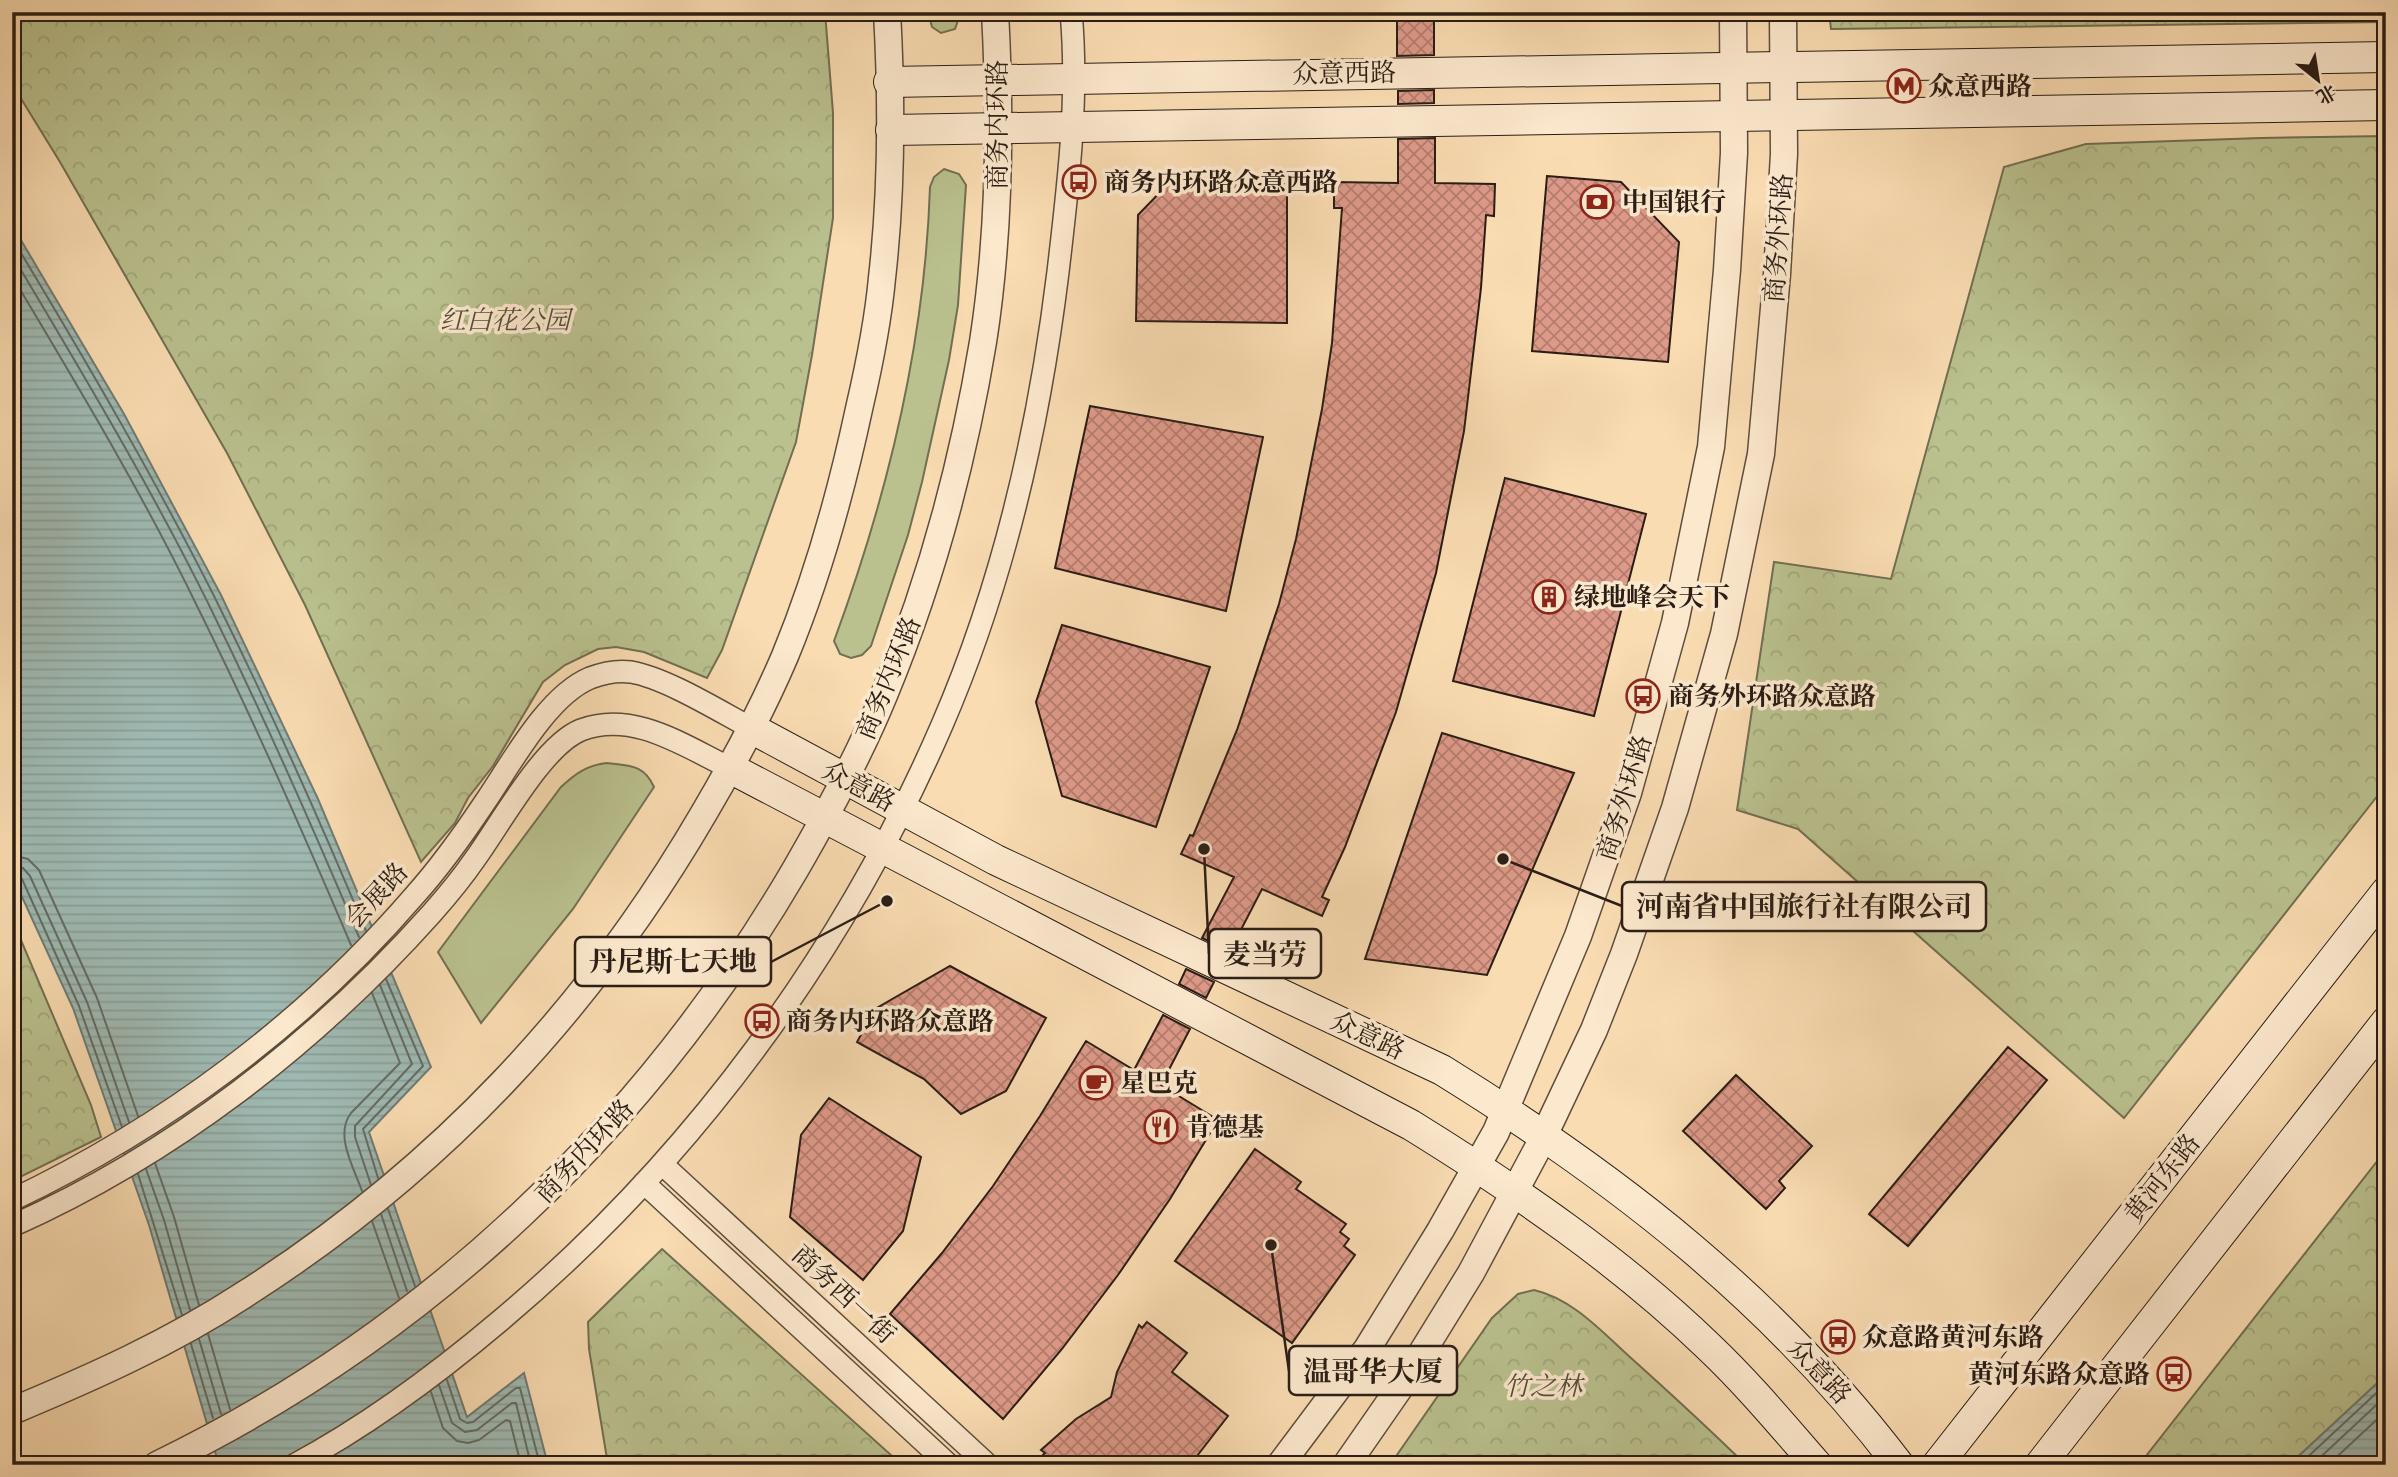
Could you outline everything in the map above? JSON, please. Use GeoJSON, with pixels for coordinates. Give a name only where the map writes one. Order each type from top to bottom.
{"type":"FeatureCollection","features":[{"type":"Feature","properties":{"kind":"main road","name":"众意西路"},"geometry":{"type":"LineString","coordinates":[[889,82],[2386,57]]}},
{"type":"Feature","properties":{"kind":"main road","name":"众意西路"},"geometry":{"type":"LineString","coordinates":[[891,131],[2386,105]]}},
{"type":"Feature","properties":{"kind":"main road","name":"众意路"},"geometry":{"type":"LineString","coordinates":[[751,727],[996,860],[1442,1070],[1505,1110],[1647,1209],[1752,1300],[1847,1399],[1899,1465]]}},
{"type":"Feature","properties":{"kind":"main road","name":"众意路"},"geometry":{"type":"LineString","coordinates":[[730,768],[1410,1125],[1476,1167],[1607,1258],[1708,1346],[1746,1384],[1818,1465]]}},
{"type":"Feature","properties":{"kind":"main road","name":"黄河东路"},"geometry":{"type":"LineString","coordinates":[[1937,1465],[2386,892]]}},
{"type":"Feature","properties":{"kind":"main road"},"geometry":{"type":"LineString","coordinates":[[2040,1465],[2386,1022]]}},
{"type":"Feature","properties":{"kind":"street"},"geometry":{"type":"LineString","coordinates":[[12,1411],[134,1357],[207,1318],[290,1265],[398,1183],[473,1115],[547,1035],[603,967],[677,860],[730,768],[784,657],[805,603],[850,454],[874,338],[889,205],[891,131],[887,12]]}},
{"type":"Feature","properties":{"kind":"street","name":"商务内环路"},"geometry":{"type":"LineString","coordinates":[[161,1463],[259,1411],[351,1352],[423,1300],[539,1200],[628,1105],[688,1032],[768,916],[845,778],[883,698],[941,534],[955,479],[983,344],[990,292],[999,128],[995,12]]}},
{"type":"Feature","properties":{"kind":"street"},"geometry":{"type":"LineString","coordinates":[[295,1465],[390,1406],[466,1349],[585,1246],[662,1164],[740,1071],[774,1023],[823,950],[902,809],[943,723],[967,661],[1003,552],[1018,493],[1047,354],[1065,213],[1072,127],[1071,12]]}},
{"type":"Feature","properties":{"kind":"street","name":"商务外环路"},"geometry":{"type":"LineString","coordinates":[[1280,1465],[1367,1349],[1476,1167],[1505,1110],[1563,974],[1628,793],[1675,623],[1711,447],[1727,270],[1734,153],[1733,12]]}},
{"type":"Feature","properties":{"kind":"street","name":"商务外环路"},"geometry":{"type":"LineString","coordinates":[[1346,1465],[1405,1380],[1471,1273],[1544,1136],[1594,1030],[1652,879],[1675,808],[1724,634],[1761,454],[1777,274],[1784,153],[1783,12]]}},
{"type":"Feature","properties":{"kind":"street","name":"会展路"},"geometry":{"type":"LineString","coordinates":[[12,1200],[88,1162],[174,1109],[234,1067],[333,982],[391,921],[453,849],[542,720],[574,686],[609,672],[631,672],[684,693],[751,727]]}},
{"type":"Feature","properties":{"kind":"street","name":"会展路"},"geometry":{"type":"LineString","coordinates":[[12,1226],[95,1185],[178,1135],[249,1085],[351,998],[433,912],[473,862],[542,763],[559,744],[578,731],[600,724],[619,723],[647,729],[730,768]]}},
{"type":"Feature","properties":{"kind":"street","name":"商务西一街"},"geometry":{"type":"LineString","coordinates":[[662,1164],[988,1465]]}},
{"type":"Feature","properties":{"kind":"street","name":"商务西一街"},"geometry":{"type":"LineString","coordinates":[[644,1183],[949,1465]]}},
{"type":"Feature","properties":{"kind":"green space","name":"红白花公园"},"geometry":{"type":"Polygon","coordinates":[[[12,12],[825,12],[833,113],[833,218],[812,355],[796,442],[722,650],[707,678],[644,652],[616,647],[598,649],[565,665],[543,682],[493,766],[468,798],[455,823],[421,862],[305,605],[227,453],[60,162],[12,84],[12,12]]]}},
{"type":"Feature","properties":{"kind":"green space"},"geometry":{"type":"Polygon","coordinates":[[[928,12],[961,12],[955,29],[941,33],[932,27],[928,12]]]}},
{"type":"Feature","properties":{"kind":"green space"},"geometry":{"type":"Polygon","coordinates":[[[1829,12],[2386,12],[2386,22],[1831,29],[1829,12]]]}},
{"type":"Feature","properties":{"kind":"green space"},"geometry":{"type":"Polygon","coordinates":[[[2386,136],[2386,785],[2124,1118],[1798,829],[1737,810],[1774,562],[1891,579],[2004,167],[2086,144],[2386,136]]]}},
{"type":"Feature","properties":{"kind":"green space"},"geometry":{"type":"Polygon","coordinates":[[[944,169],[959,174],[966,185],[958,305],[949,360],[908,535],[871,646],[862,655],[851,658],[840,654],[834,641],[887,474],[912,360],[927,245],[930,187],[934,177],[944,169]]]}},
{"type":"Feature","properties":{"kind":"green space"},"geometry":{"type":"Polygon","coordinates":[[[607,763],[641,770],[654,787],[573,909],[481,1023],[438,952],[561,787],[582,771],[607,763]]]}},
{"type":"Feature","properties":{"kind":"green space"},"geometry":{"type":"Polygon","coordinates":[[[12,919],[91,1105],[101,1137],[12,1181],[12,919]]]}},
{"type":"Feature","properties":{"kind":"green space"},"geometry":{"type":"Polygon","coordinates":[[[2386,1150],[2386,1375],[2289,1465],[2139,1465],[2386,1150]]]}},
{"type":"Feature","properties":{"kind":"green space"},"geometry":{"type":"Polygon","coordinates":[[[662,1249],[902,1465],[608,1465],[589,1349],[588,1322],[662,1249]]]}},
{"type":"Feature","properties":{"kind":"green space","name":"竹之林"},"geometry":{"type":"Polygon","coordinates":[[[1534,1290],[1562,1301],[1586,1318],[1746,1465],[1390,1465],[1492,1318],[1518,1294],[1534,1290]]]}},
{"type":"Feature","properties":{"kind":"water"},"geometry":{"type":"Polygon","coordinates":[[[12,225],[124,414],[221,595],[318,799],[431,1067],[369,1132],[467,1417],[524,1373],[548,1465],[219,1465],[149,1225],[73,1008],[12,875],[12,225]]]}},
{"type":"Feature","properties":{"kind":"water"},"geometry":{"type":"Polygon","coordinates":[[[2386,1375],[2386,1465],[2289,1465],[2386,1375]]]}},
{"type":"Feature","properties":{"kind":"building"},"geometry":{"type":"Polygon","coordinates":[[[1397,12],[1434,12],[1434,55],[1397,56],[1397,12]]]}},
{"type":"Feature","properties":{"kind":"building"},"geometry":{"type":"Polygon","coordinates":[[[1434,90],[1434,103],[1398,104],[1398,91],[1434,90]]]}},
{"type":"Feature","properties":{"kind":"building"},"geometry":{"type":"Polygon","coordinates":[[[1435,138],[1435,183],[1495,184],[1494,216],[1486,215],[1481,288],[1464,431],[1436,573],[1396,712],[1345,847],[1322,897],[1329,900],[1322,916],[1262,889],[1230,951],[1202,938],[1234,877],[1181,854],[1190,835],[1193,836],[1237,730],[1279,604],[1296,539],[1332,343],[1342,208],[1334,208],[1334,182],[1398,183],[1398,139],[1435,138]]]}},
{"type":"Feature","properties":{"kind":"building"},"geometry":{"type":"Polygon","coordinates":[[[1547,176],[1621,182],[1679,242],[1668,362],[1532,351],[1547,176]]]}},
{"type":"Feature","properties":{"kind":"building"},"geometry":{"type":"Polygon","coordinates":[[[1168,184],[1287,184],[1287,323],[1136,321],[1138,215],[1168,184]]]}},
{"type":"Feature","properties":{"kind":"building"},"geometry":{"type":"Polygon","coordinates":[[[1090,406],[1263,437],[1226,611],[1055,568],[1090,406]]]}},
{"type":"Feature","properties":{"kind":"building","name":"绿地峰会天下"},"geometry":{"type":"Polygon","coordinates":[[[1505,478],[1646,514],[1594,716],[1453,681],[1505,478]]]}},
{"type":"Feature","properties":{"kind":"building"},"geometry":{"type":"Polygon","coordinates":[[[1062,625],[1210,667],[1156,827],[1062,796],[1036,702],[1062,625]]]}},
{"type":"Feature","properties":{"kind":"building"},"geometry":{"type":"Polygon","coordinates":[[[1442,733],[1574,773],[1487,975],[1365,959],[1442,733]]]}},
{"type":"Feature","properties":{"kind":"building"},"geometry":{"type":"Polygon","coordinates":[[[950,966],[1046,1018],[1006,1091],[961,1114],[924,1079],[857,1042],[875,1009],[950,966]]]}},
{"type":"Feature","properties":{"kind":"building"},"geometry":{"type":"Polygon","coordinates":[[[1186,969],[1214,982],[1206,998],[1179,984],[1186,969]]]}},
{"type":"Feature","properties":{"kind":"building"},"geometry":{"type":"Polygon","coordinates":[[[1163,1015],[1190,1029],[1161,1085],[1218,1120],[1170,1199],[1118,1275],[1062,1349],[1003,1419],[890,1314],[942,1253],[993,1186],[1086,1041],[1134,1070],[1163,1015]]]}},
{"type":"Feature","properties":{"kind":"building"},"geometry":{"type":"Polygon","coordinates":[[[2008,1047],[2047,1080],[1908,1246],[1869,1214],[2008,1047]]]}},
{"type":"Feature","properties":{"kind":"building"},"geometry":{"type":"Polygon","coordinates":[[[1736,1075],[1812,1146],[1779,1181],[1785,1188],[1766,1209],[1683,1131],[1736,1075]]]}},
{"type":"Feature","properties":{"kind":"building"},"geometry":{"type":"Polygon","coordinates":[[[829,1098],[921,1157],[903,1231],[863,1280],[790,1217],[801,1135],[829,1098]]]}},
{"type":"Feature","properties":{"kind":"building"},"geometry":{"type":"Polygon","coordinates":[[[1255,1149],[1301,1182],[1296,1189],[1346,1224],[1340,1232],[1349,1239],[1344,1246],[1355,1255],[1292,1343],[1175,1261],[1255,1149]]]}},
{"type":"Feature","properties":{"kind":"building"},"geometry":{"type":"Polygon","coordinates":[[[1147,1322],[1187,1353],[1172,1372],[1228,1416],[1190,1465],[1049,1465],[1040,1458],[1045,1453],[1041,1450],[1076,1419],[1111,1397],[1117,1372],[1139,1325],[1142,1328],[1147,1322]]]}},
{"type":"Feature","properties":{"kind":"place","name":"众意西路"},"geometry":{"type":"Point","coordinates":[1904,86]}},
{"type":"Feature","properties":{"kind":"place","name":"商务内环路众意西路"},"geometry":{"type":"Point","coordinates":[1079,182]}},
{"type":"Feature","properties":{"kind":"place","name":"中国银行"},"geometry":{"type":"Point","coordinates":[1597,202]}},
{"type":"Feature","properties":{"kind":"place","name":"绿地峰会天下"},"geometry":{"type":"Point","coordinates":[1549,597]}},
{"type":"Feature","properties":{"kind":"place","name":"商务外环路众意路"},"geometry":{"type":"Point","coordinates":[1643,696]}},
{"type":"Feature","properties":{"kind":"place","name":"麦当劳"},"geometry":{"type":"Point","coordinates":[1204,849]}},
{"type":"Feature","properties":{"kind":"place","name":"河南省中国旅行社有限公司"},"geometry":{"type":"Point","coordinates":[1503,859]}},
{"type":"Feature","properties":{"kind":"place","name":"丹尼斯七天地"},"geometry":{"type":"Point","coordinates":[887,901]}},
{"type":"Feature","properties":{"kind":"place","name":"商务内环路众意路"},"geometry":{"type":"Point","coordinates":[762,1021]}},
{"type":"Feature","properties":{"kind":"place","name":"星巴克"},"geometry":{"type":"Point","coordinates":[1096,1083]}},
{"type":"Feature","properties":{"kind":"place","name":"肯德基"},"geometry":{"type":"Point","coordinates":[1161,1127]}},
{"type":"Feature","properties":{"kind":"place","name":"温哥华大厦"},"geometry":{"type":"Point","coordinates":[1271,1245]}},
{"type":"Feature","properties":{"kind":"place","name":"众意路黄河东路"},"geometry":{"type":"Point","coordinates":[1838,1337]}},
{"type":"Feature","properties":{"kind":"place","name":"黄河东路众意路"},"geometry":{"type":"Point","coordinates":[2174,1374]}}]}
